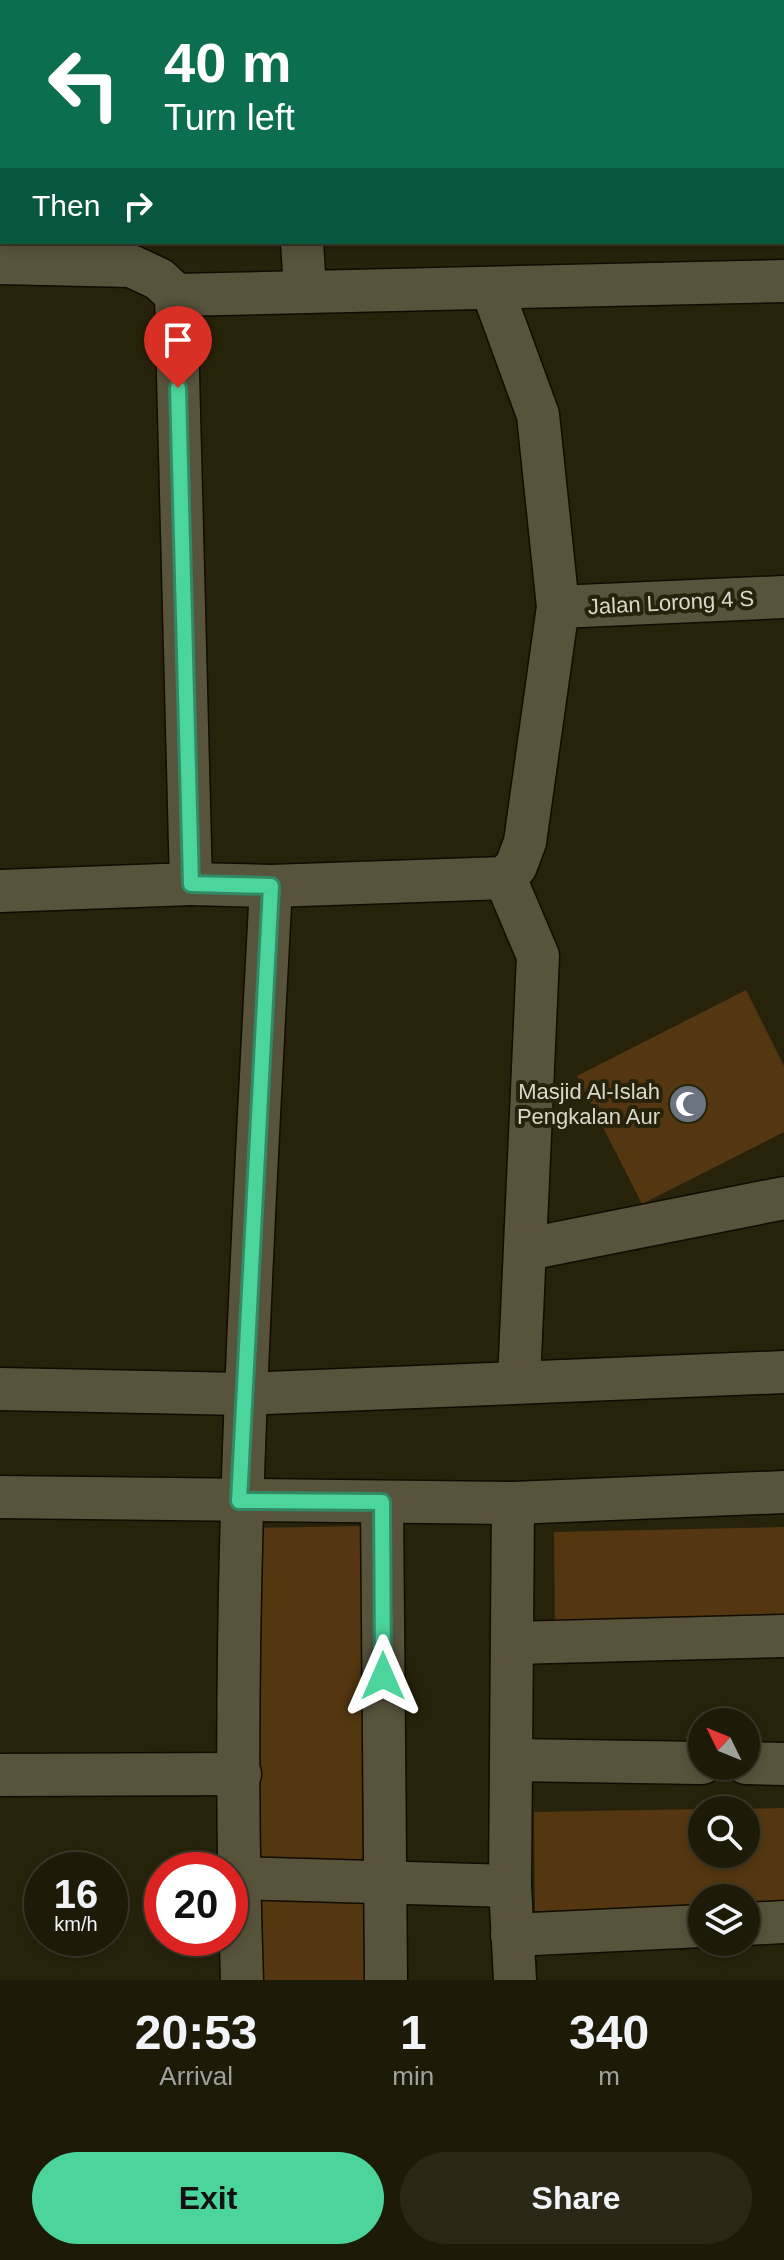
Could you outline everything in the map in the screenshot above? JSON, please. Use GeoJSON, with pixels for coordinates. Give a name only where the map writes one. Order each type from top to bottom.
{"type":"FeatureCollection","features":[{"type":"Feature","properties":{"kind":"street"},"geometry":{"type":"LineString","coordinates":[[302,244],[305,289]]}},
{"type":"Feature","properties":{"kind":"street"},"geometry":{"type":"LineString","coordinates":[[9,256],[131,266],[159,279],[176,295],[191,884]]}},
{"type":"Feature","properties":{"kind":"street"},"geometry":{"type":"LineString","coordinates":[[176,295],[305,289],[492,289],[784,281]]}},
{"type":"Feature","properties":{"kind":"street"},"geometry":{"type":"LineString","coordinates":[[0,891],[505,878],[516,866],[525,842],[558,607],[538,415],[492,289]]}},
{"type":"Feature","properties":{"kind":"street","name":"Jalan Lorong 4 S"},"geometry":{"type":"LineString","coordinates":[[558,607],[784,597]]}},
{"type":"Feature","properties":{"kind":"street"},"geometry":{"type":"LineString","coordinates":[[505,878],[538,956],[528,1249],[519,1381]]}},
{"type":"Feature","properties":{"kind":"street"},"geometry":{"type":"LineString","coordinates":[[238,1852],[239,1501],[271,886]]}},
{"type":"Feature","properties":{"kind":"street"},"geometry":{"type":"LineString","coordinates":[[528,1249],[784,1198]]}},
{"type":"Feature","properties":{"kind":"street"},"geometry":{"type":"LineString","coordinates":[[0,1389],[244,1394],[784,1372]]}},
{"type":"Feature","properties":{"kind":"street"},"geometry":{"type":"LineString","coordinates":[[0,1497],[513,1503],[784,1492]]}},
{"type":"Feature","properties":{"kind":"street"},"geometry":{"type":"LineString","coordinates":[[382,1502],[386,1980]]}},
{"type":"Feature","properties":{"kind":"street"},"geometry":{"type":"LineString","coordinates":[[513,1503],[514,1760],[510,1886],[515,1980]]}},
{"type":"Feature","properties":{"kind":"street"},"geometry":{"type":"LineString","coordinates":[[513,1643],[784,1636]]}},
{"type":"Feature","properties":{"kind":"street"},"geometry":{"type":"LineString","coordinates":[[514,1760],[688,1763]]}},
{"type":"Feature","properties":{"kind":"street"},"geometry":{"type":"LineString","coordinates":[[760,1763],[784,1764]]}},
{"type":"Feature","properties":{"kind":"street"},"geometry":{"type":"LineString","coordinates":[[0,1775],[240,1774]]}},
{"type":"Feature","properties":{"kind":"street"},"geometry":{"type":"LineString","coordinates":[[248,1878],[510,1886]]}},
{"type":"Feature","properties":{"kind":"street"},"geometry":{"type":"LineString","coordinates":[[760,1923],[784,1922]]}},
{"type":"Feature","properties":{"kind":"street"},"geometry":{"type":"LineString","coordinates":[[512,1935],[688,1927]]}},
{"type":"Feature","properties":{"kind":"street"},"geometry":{"type":"LineString","coordinates":[[241,1956],[242,1980]]}},
{"type":"Feature","properties":{"kind":"building","name":"Masjid Al-Islah Pengkalan Aur"},"geometry":{"type":"Polygon","coordinates":[[[746,990],[784,1066],[784,1132],[642,1204],[577,1076],[746,990]]]}},
{"type":"Feature","properties":{"kind":"building"},"geometry":{"type":"Polygon","coordinates":[[[362,1526],[370,1862],[259,1866],[255,1528],[362,1526]]]}},
{"type":"Feature","properties":{"kind":"building"},"geometry":{"type":"Polygon","coordinates":[[[784,1527],[784,1629],[555,1634],[554,1532],[784,1527]]]}},
{"type":"Feature","properties":{"kind":"building"},"geometry":{"type":"Polygon","coordinates":[[[784,1808],[784,1907],[760,1907],[760,1884],[688,1884],[688,1908],[535,1911],[534,1812],[688,1809],[688,1868],[760,1868],[760,1809],[784,1808]]]}},
{"type":"Feature","properties":{"kind":"building"},"geometry":{"type":"Polygon","coordinates":[[[260,1889],[369,1891],[369,1980],[262,1980],[260,1889]]]}},
{"type":"Feature","properties":{"kind":"place","name":"Masjid Al-Islah Pengkalan Aur"},"geometry":{"type":"Point","coordinates":[688,1104]}},
{"type":"Feature","properties":{"kind":"route"},"geometry":{"type":"LineString","coordinates":[[178,388],[191,884],[271,886],[239,1501],[382,1502],[383,1676]]}}]}
